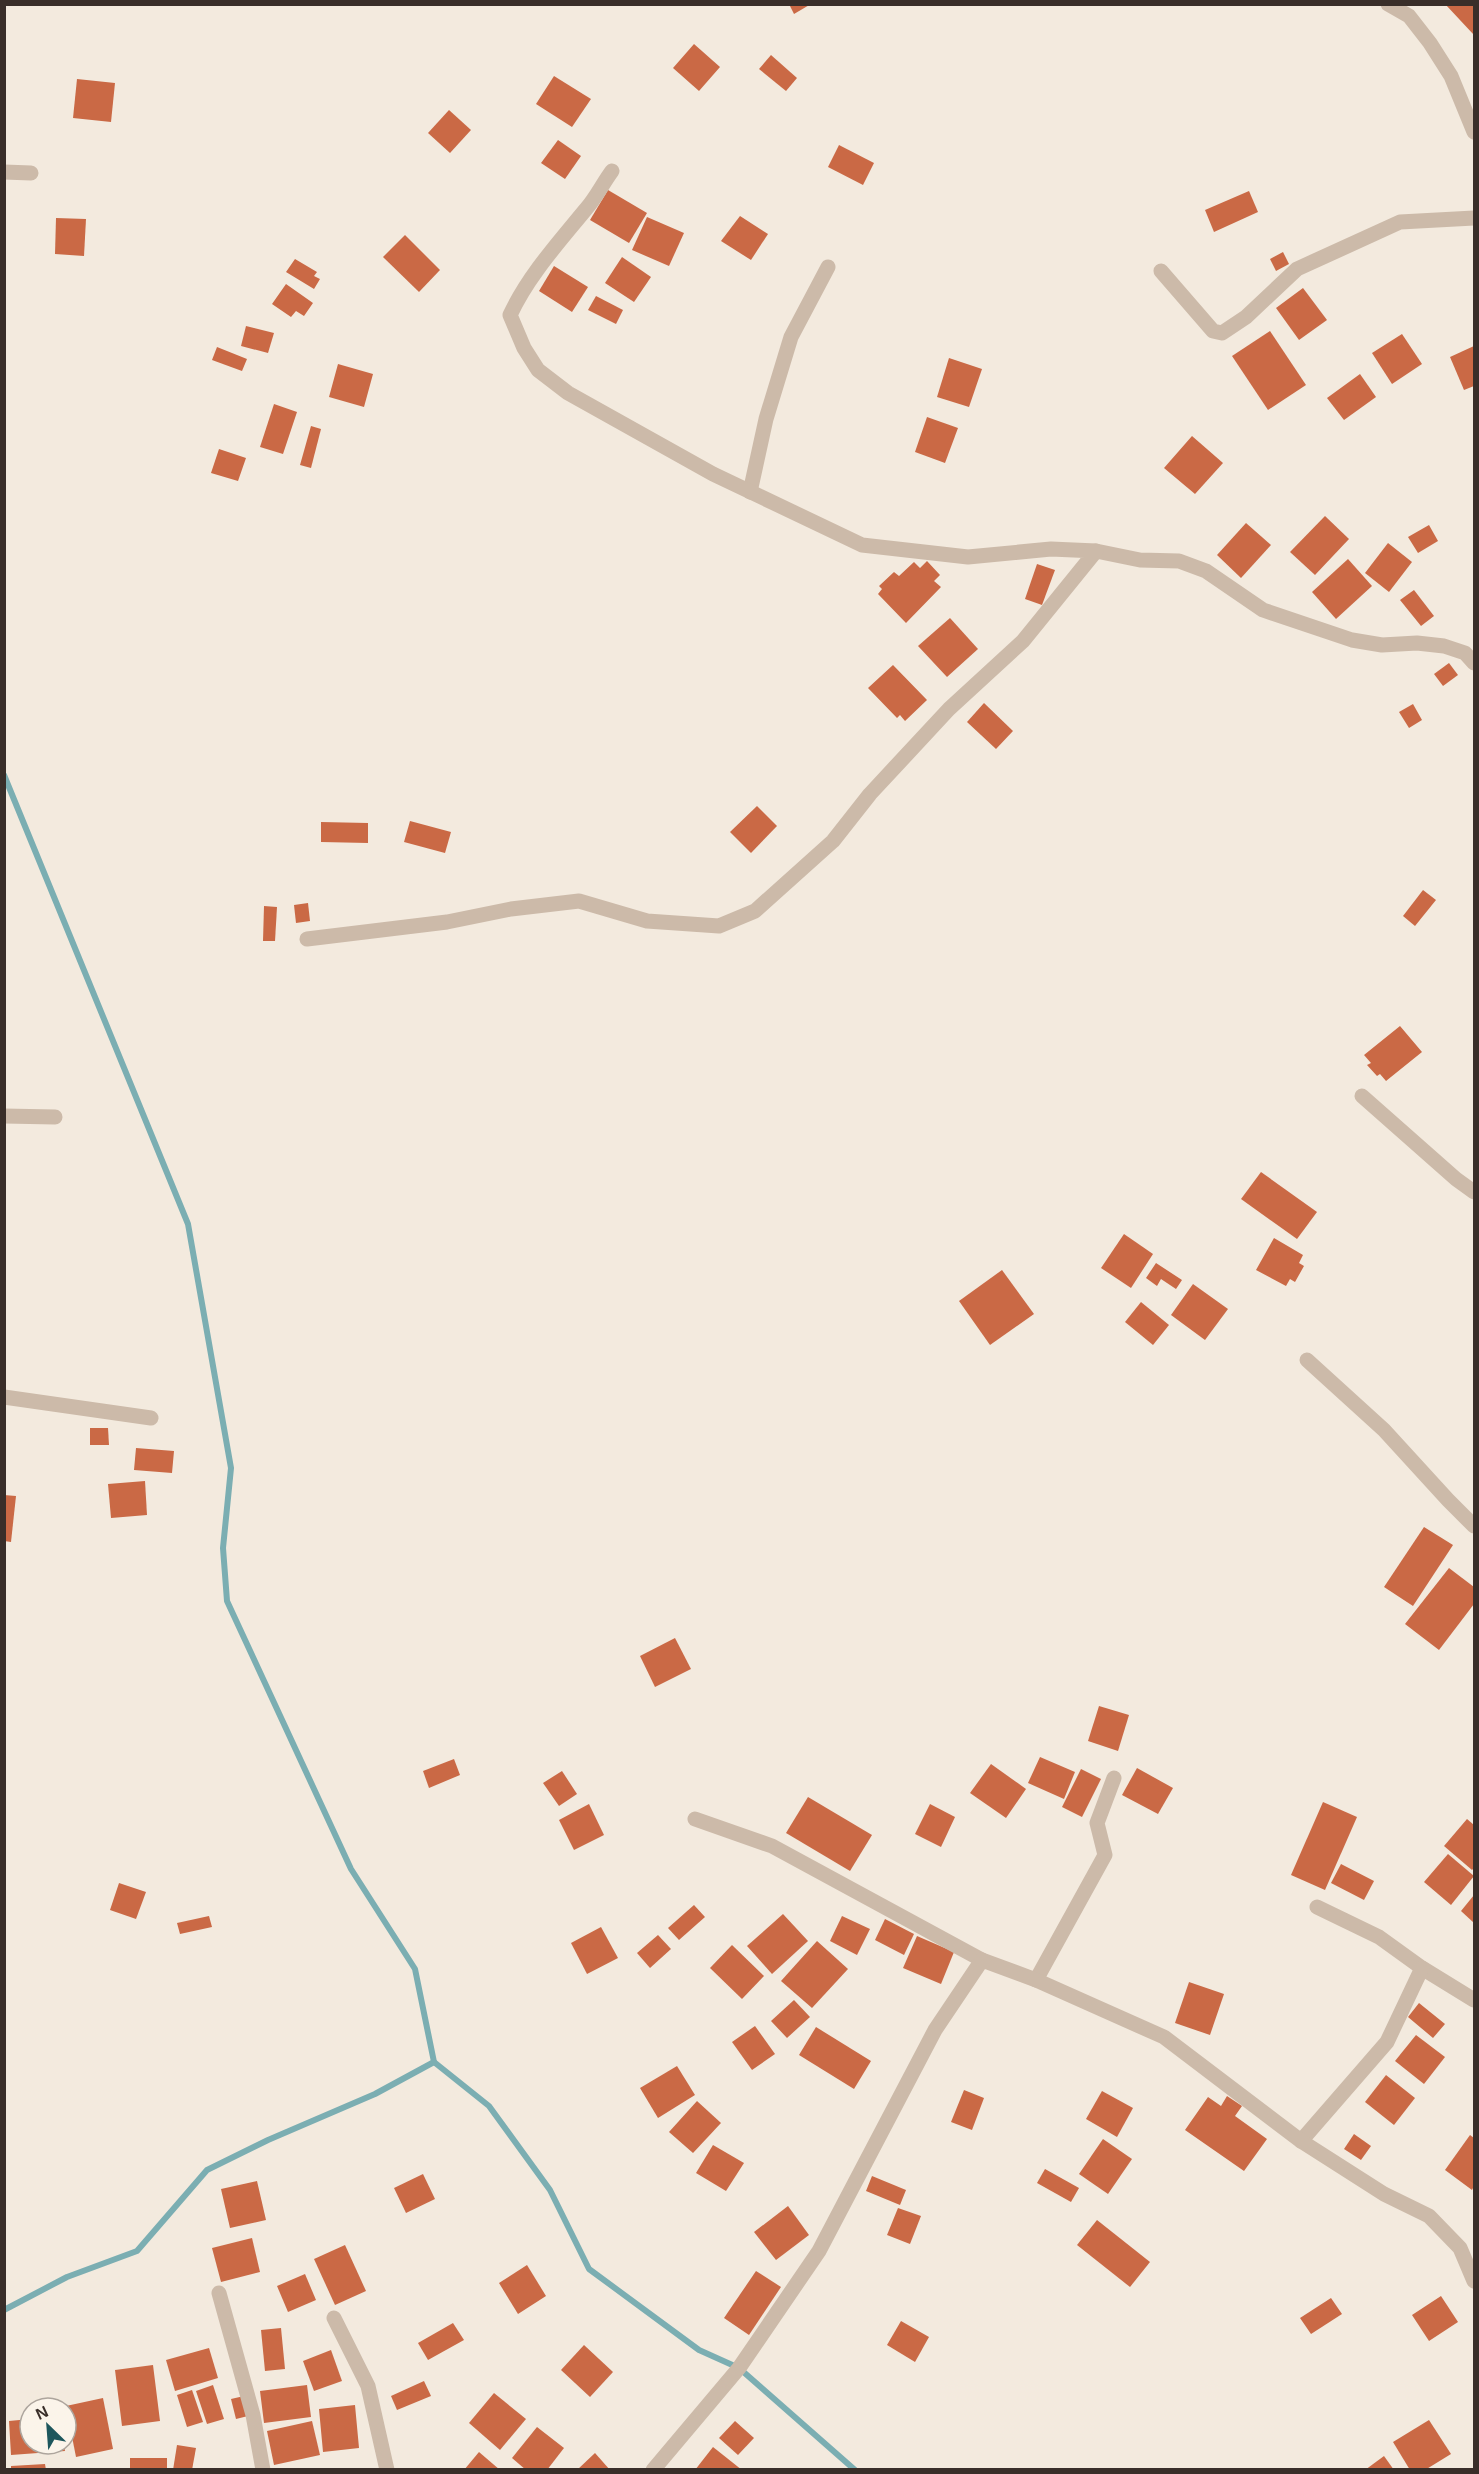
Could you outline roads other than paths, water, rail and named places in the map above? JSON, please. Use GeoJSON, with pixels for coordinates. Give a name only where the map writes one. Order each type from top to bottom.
{"type":"FeatureCollection","features":[{"type":"Feature","properties":{"kind":"street"},"geometry":{"type":"LineString","coordinates":[[1388,4],[1409,16],[1430,43],[1451,76],[1474,132]]}},
{"type":"Feature","properties":{"kind":"street"},"geometry":{"type":"LineString","coordinates":[[612,171],[587,208],[565,232],[510,315],[515,329],[538,370],[568,393],[713,474],[862,544],[968,557],[1051,549],[1096,551],[1140,560],[1179,561],[1206,571],[1263,610],[1352,640],[1382,645],[1417,643],[1444,646],[1465,653],[1474,663]]}},
{"type":"Feature","properties":{"kind":"street"},"geometry":{"type":"LineString","coordinates":[[4,172],[31,172]]}},
{"type":"Feature","properties":{"kind":"street"},"geometry":{"type":"LineString","coordinates":[[1161,271],[1213,331],[1222,333],[1246,317],[1297,269],[1400,222],[1474,218]]}},
{"type":"Feature","properties":{"kind":"street"},"geometry":{"type":"LineString","coordinates":[[750,492],[766,419],[791,337],[828,267]]}},
{"type":"Feature","properties":{"kind":"street"},"geometry":{"type":"LineString","coordinates":[[307,939],[447,922],[512,909],[579,902],[647,921],[719,926],[755,911],[833,841],[870,794],[949,709],[1023,641],[1096,551]]}},
{"type":"Feature","properties":{"kind":"street"},"geometry":{"type":"LineString","coordinates":[[1362,1096],[1456,1179],[1474,1191]]}},
{"type":"Feature","properties":{"kind":"street"},"geometry":{"type":"LineString","coordinates":[[4,1116],[55,1117]]}},
{"type":"Feature","properties":{"kind":"street"},"geometry":{"type":"LineString","coordinates":[[1307,1360],[1384,1430],[1474,1526]]}},
{"type":"Feature","properties":{"kind":"street"},"geometry":{"type":"LineString","coordinates":[[4,1397],[151,1418]]}},
{"type":"Feature","properties":{"kind":"street"},"geometry":{"type":"LineString","coordinates":[[1036,1980],[1105,1855],[1097,1823],[1114,1778]]}},
{"type":"Feature","properties":{"kind":"street"},"geometry":{"type":"LineString","coordinates":[[695,1819],[772,1846],[982,1960],[1036,1980],[1164,2037],[1301,2140],[1384,2194],[1429,2216],[1460,2248],[1474,2281]]}},
{"type":"Feature","properties":{"kind":"street"},"geometry":{"type":"LineString","coordinates":[[1317,1907],[1379,1937],[1422,1968],[1474,2000]]}},
{"type":"Feature","properties":{"kind":"street"},"geometry":{"type":"LineString","coordinates":[[653,2469],[739,2368],[819,2251],[935,2030],[982,1960]]}},
{"type":"Feature","properties":{"kind":"street"},"geometry":{"type":"LineString","coordinates":[[1301,2140],[1387,2042],[1422,1968]]}},
{"type":"Feature","properties":{"kind":"street"},"geometry":{"type":"LineString","coordinates":[[219,2293],[254,2415],[263,2469]]}},
{"type":"Feature","properties":{"kind":"street"},"geometry":{"type":"LineString","coordinates":[[334,2318],[368,2386],[387,2469]]}},
{"type":"Feature","properties":{"kind":"waterway"},"geometry":{"type":"LineString","coordinates":[[4,775],[188,1224],[231,1468],[223,1548],[227,1601],[351,1869],[415,1969],[434,2062],[489,2106],[550,2190],[589,2269],[699,2350],[739,2368],[855,2470]]}},
{"type":"Feature","properties":{"kind":"waterway"},"geometry":{"type":"LineString","coordinates":[[4,2310],[67,2277],[137,2251],[207,2170],[268,2140],[375,2094],[434,2062]]}}]}
